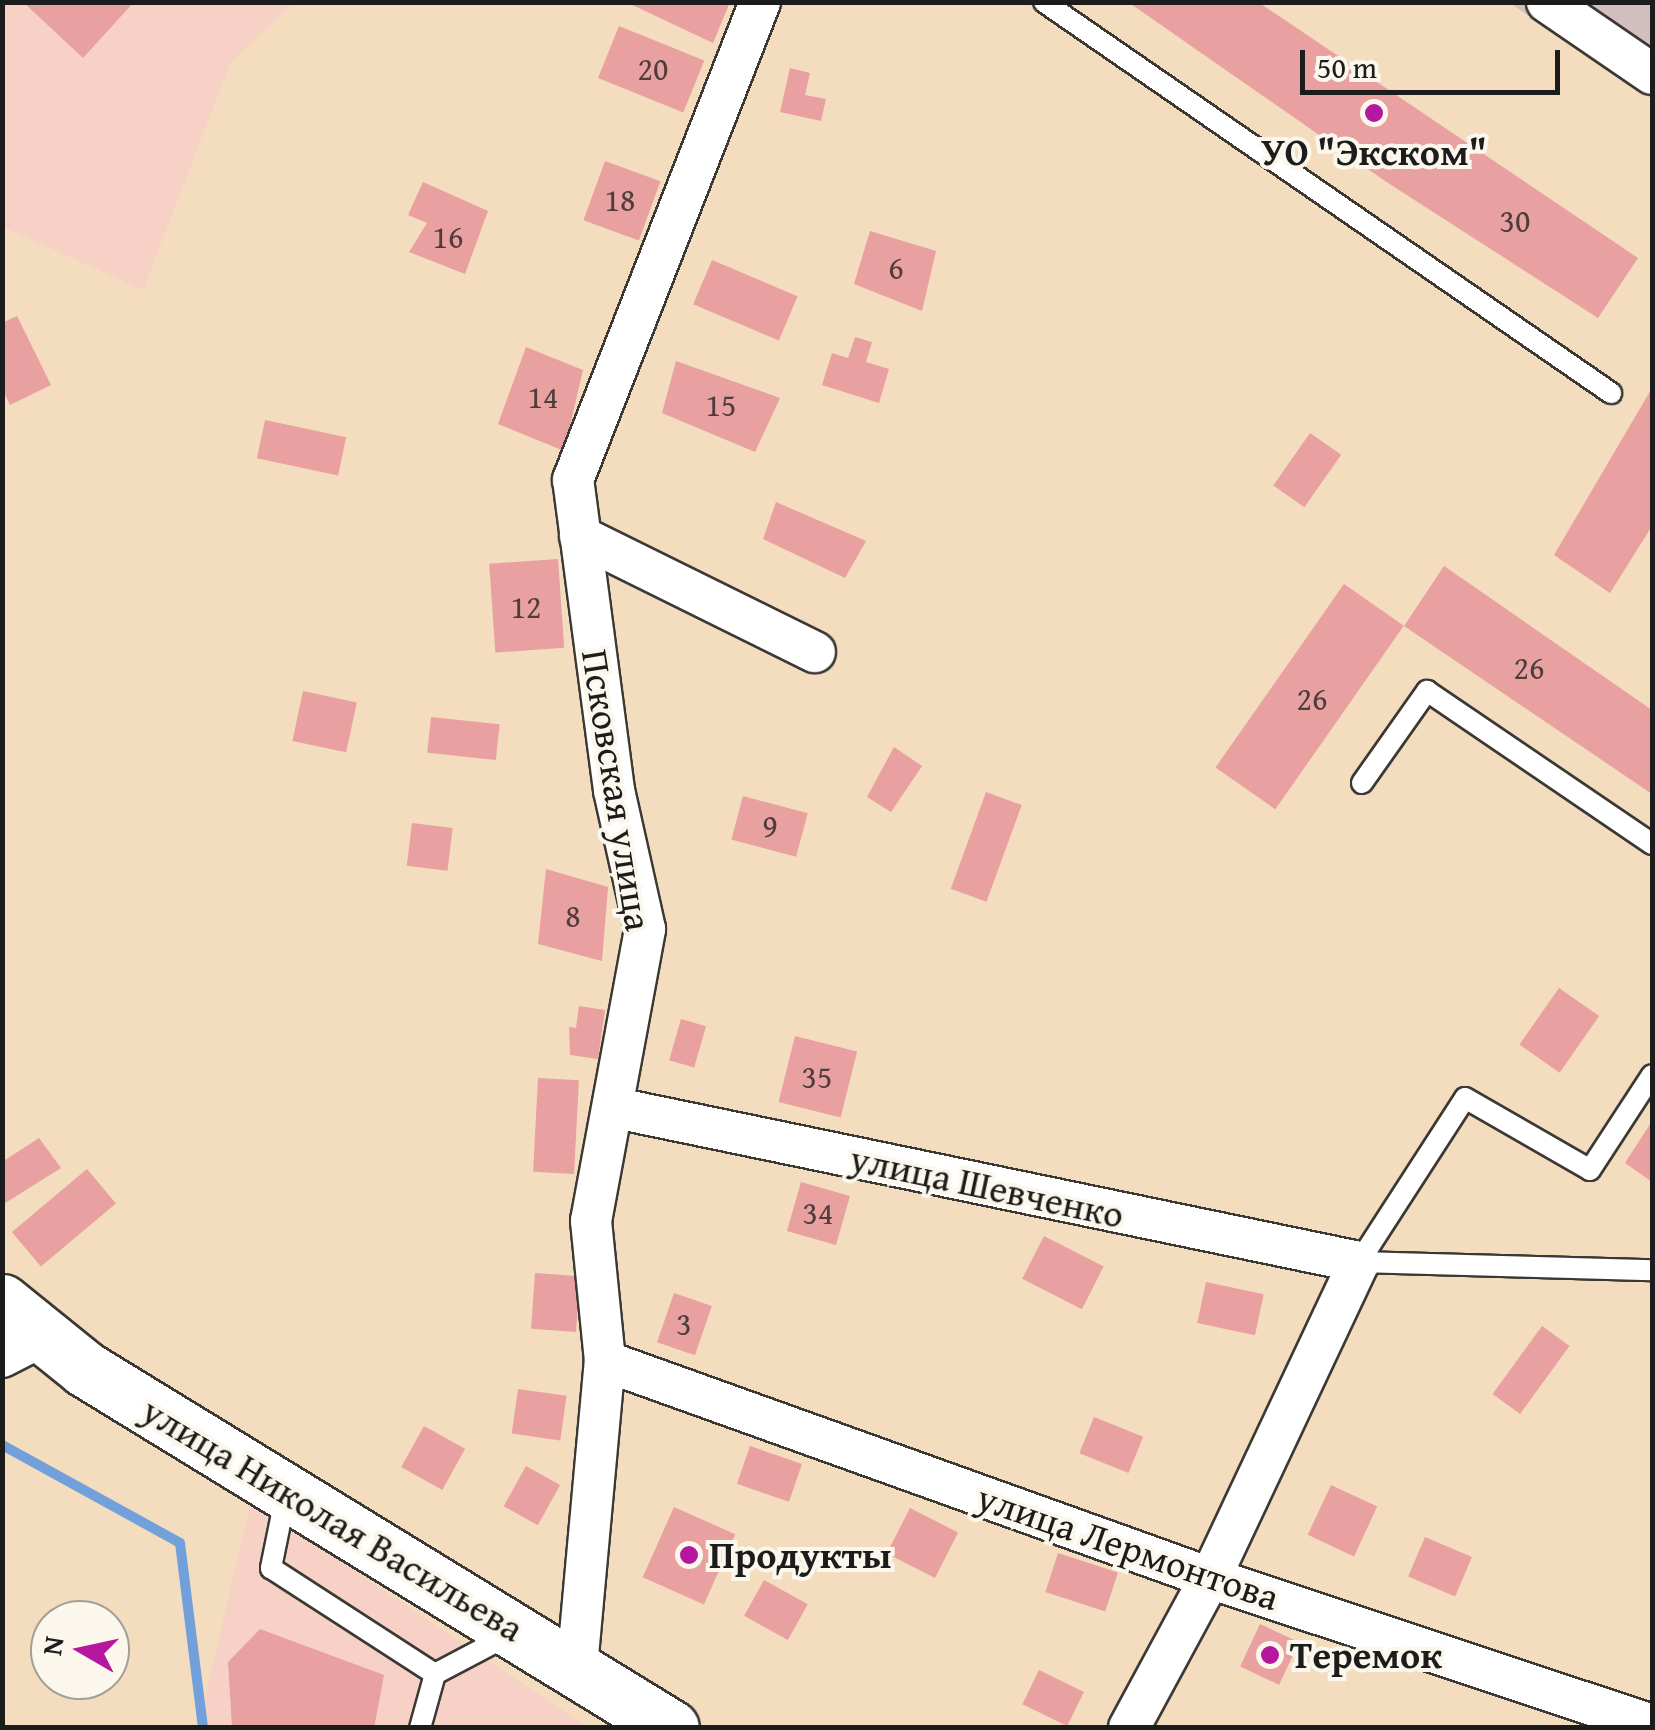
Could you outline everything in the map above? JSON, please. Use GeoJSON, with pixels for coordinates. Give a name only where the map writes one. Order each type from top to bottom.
{"type":"FeatureCollection","features":[{"type":"Feature","properties":{"kind":"main road","name":"улица Николая Васильева"},"geometry":{"type":"LineString","coordinates":[[15,1332],[517,1630],[671,1728]]}},
{"type":"Feature","properties":{"kind":"street","name":"Псковская улица"},"geometry":{"type":"LineString","coordinates":[[577,1667],[606,1361],[591,1221],[616,1108],[645,929],[614,790],[573,480],[760,2]]}},
{"type":"Feature","properties":{"kind":"street"},"geometry":{"type":"LineString","coordinates":[[1547,2],[1652,74]]}},
{"type":"Feature","properties":{"kind":"street"},"geometry":{"type":"LineString","coordinates":[[580,536],[816,652]]}},
{"type":"Feature","properties":{"kind":"street","name":"улица Шевченко"},"geometry":{"type":"LineString","coordinates":[[616,1108],[1359,1262]]}},
{"type":"Feature","properties":{"kind":"street"},"geometry":{"type":"LineString","coordinates":[[1128,1728],[1210,1578],[1359,1262]]}},
{"type":"Feature","properties":{"kind":"street","name":"улица Лермонтова"},"geometry":{"type":"LineString","coordinates":[[606,1361],[1210,1578],[1652,1725]]}},
{"type":"Feature","properties":{"kind":"lane"},"geometry":{"type":"LineString","coordinates":[[1044,2],[1611,393]]}},
{"type":"Feature","properties":{"kind":"lane"},"geometry":{"type":"LineString","coordinates":[[1362,783],[1427,691],[1652,844]]}},
{"type":"Feature","properties":{"kind":"lane"},"geometry":{"type":"LineString","coordinates":[[1359,1262],[1465,1098],[1590,1170],[1652,1076]]}},
{"type":"Feature","properties":{"kind":"lane"},"geometry":{"type":"LineString","coordinates":[[1359,1262],[1652,1270]]}},
{"type":"Feature","properties":{"kind":"lane"},"geometry":{"type":"LineString","coordinates":[[286,1492],[271,1568],[435,1674]]}},
{"type":"Feature","properties":{"kind":"lane"},"geometry":{"type":"LineString","coordinates":[[420,1728],[435,1674],[517,1630]]}},
{"type":"Feature","properties":{"kind":"shaded area"},"geometry":{"type":"Polygon","coordinates":[[[2,3],[293,3],[230,64],[143,290],[3,227],[2,3]]]}},
{"type":"Feature","properties":{"kind":"shaded area"},"geometry":{"type":"Polygon","coordinates":[[[1510,3],[1652,3],[1652,97],[1557,35],[1510,3]]]}},
{"type":"Feature","properties":{"kind":"shaded area"},"geometry":{"type":"Polygon","coordinates":[[[251,1501],[587,1727],[198,1728],[251,1501]]]}},
{"type":"Feature","properties":{"kind":"building"},"geometry":{"type":"Polygon","coordinates":[[[23,2],[134,2],[83,58],[23,2]]]}},
{"type":"Feature","properties":{"kind":"building"},"geometry":{"type":"Polygon","coordinates":[[[626,2],[730,2],[713,43],[626,2]]]}},
{"type":"Feature","properties":{"kind":"building"},"geometry":{"type":"Polygon","coordinates":[[[1128,2],[1258,2],[1638,258],[1598,318],[1388,183],[1128,2]]]}},
{"type":"Feature","properties":{"kind":"building"},"geometry":{"type":"Polygon","coordinates":[[[619,26],[704,60],[683,112],[598,78],[619,26]]]}},
{"type":"Feature","properties":{"kind":"building"},"geometry":{"type":"Polygon","coordinates":[[[790,68],[810,73],[805,95],[826,99],[821,121],[780,112],[790,68]]]}},
{"type":"Feature","properties":{"kind":"building"},"geometry":{"type":"Polygon","coordinates":[[[605,161],[660,181],[639,240],[583,220],[605,161]]]}},
{"type":"Feature","properties":{"kind":"building"},"geometry":{"type":"Polygon","coordinates":[[[423,182],[488,211],[465,274],[409,252],[427,223],[408,215],[423,182]]]}},
{"type":"Feature","properties":{"kind":"building"},"geometry":{"type":"Polygon","coordinates":[[[870,231],[936,251],[922,311],[854,284],[870,231]]]}},
{"type":"Feature","properties":{"kind":"building"},"geometry":{"type":"Polygon","coordinates":[[[712,260],[798,296],[779,341],[693,304],[712,260]]]}},
{"type":"Feature","properties":{"kind":"building"},"geometry":{"type":"Polygon","coordinates":[[[17,316],[51,385],[10,405],[2,388],[2,323],[17,316]]]}},
{"type":"Feature","properties":{"kind":"building"},"geometry":{"type":"Polygon","coordinates":[[[855,337],[872,342],[866,362],[889,369],[879,403],[822,385],[832,353],[848,358],[855,337]]]}},
{"type":"Feature","properties":{"kind":"building"},"geometry":{"type":"Polygon","coordinates":[[[526,347],[583,370],[564,451],[498,424],[526,347]]]}},
{"type":"Feature","properties":{"kind":"building"},"geometry":{"type":"Polygon","coordinates":[[[676,361],[780,398],[755,452],[662,413],[676,361]]]}},
{"type":"Feature","properties":{"kind":"building"},"geometry":{"type":"Polygon","coordinates":[[[1652,388],[1652,526],[1610,593],[1554,555],[1652,388]]]}},
{"type":"Feature","properties":{"kind":"building"},"geometry":{"type":"Polygon","coordinates":[[[265,420],[346,437],[338,475],[257,458],[265,420]]]}},
{"type":"Feature","properties":{"kind":"building"},"geometry":{"type":"Polygon","coordinates":[[[1310,433],[1341,455],[1304,507],[1273,485],[1310,433]]]}},
{"type":"Feature","properties":{"kind":"building"},"geometry":{"type":"Polygon","coordinates":[[[776,502],[866,541],[845,578],[763,539],[776,502]]]}},
{"type":"Feature","properties":{"kind":"building"},"geometry":{"type":"Polygon","coordinates":[[[558,559],[564,648],[495,653],[489,564],[558,559]]]}},
{"type":"Feature","properties":{"kind":"building"},"geometry":{"type":"Polygon","coordinates":[[[1444,566],[1652,710],[1652,794],[1404,626],[1444,566]]]}},
{"type":"Feature","properties":{"kind":"building"},"geometry":{"type":"Polygon","coordinates":[[[1344,584],[1404,626],[1275,809],[1216,767],[1344,584]]]}},
{"type":"Feature","properties":{"kind":"building"},"geometry":{"type":"Polygon","coordinates":[[[303,691],[357,702],[346,752],[292,741],[303,691]]]}},
{"type":"Feature","properties":{"kind":"building"},"geometry":{"type":"Polygon","coordinates":[[[431,717],[500,724],[496,760],[427,753],[431,717]]]}},
{"type":"Feature","properties":{"kind":"building"},"geometry":{"type":"Polygon","coordinates":[[[894,747],[922,766],[891,812],[867,797],[894,747]]]}},
{"type":"Feature","properties":{"kind":"building"},"geometry":{"type":"Polygon","coordinates":[[[986,792],[1022,805],[986,902],[951,889],[986,792]]]}},
{"type":"Feature","properties":{"kind":"building"},"geometry":{"type":"Polygon","coordinates":[[[743,796],[808,813],[796,857],[731,839],[743,796]]]}},
{"type":"Feature","properties":{"kind":"building"},"geometry":{"type":"Polygon","coordinates":[[[412,823],[453,828],[447,871],[407,866],[412,823]]]}},
{"type":"Feature","properties":{"kind":"building"},"geometry":{"type":"Polygon","coordinates":[[[546,869],[608,887],[602,961],[538,944],[546,869]]]}},
{"type":"Feature","properties":{"kind":"building"},"geometry":{"type":"Polygon","coordinates":[[[1559,988],[1599,1016],[1560,1073],[1519,1045],[1559,988]]]}},
{"type":"Feature","properties":{"kind":"building"},"geometry":{"type":"Polygon","coordinates":[[[579,1006],[605,1010],[598,1059],[570,1055],[569,1027],[576,1028],[579,1006]]]}},
{"type":"Feature","properties":{"kind":"building"},"geometry":{"type":"Polygon","coordinates":[[[681,1019],[706,1026],[694,1068],[669,1060],[681,1019]]]}},
{"type":"Feature","properties":{"kind":"building"},"geometry":{"type":"Polygon","coordinates":[[[795,1036],[857,1051],[841,1117],[779,1102],[795,1036]]]}},
{"type":"Feature","properties":{"kind":"building"},"geometry":{"type":"Polygon","coordinates":[[[538,1078],[579,1080],[574,1174],[533,1172],[538,1078]]]}},
{"type":"Feature","properties":{"kind":"building"},"geometry":{"type":"Polygon","coordinates":[[[1652,1121],[1652,1182],[1625,1163],[1652,1121]]]}},
{"type":"Feature","properties":{"kind":"building"},"geometry":{"type":"Polygon","coordinates":[[[39,1138],[61,1168],[2,1205],[2,1162],[39,1138]]]}},
{"type":"Feature","properties":{"kind":"building"},"geometry":{"type":"Polygon","coordinates":[[[87,1169],[116,1203],[41,1266],[12,1232],[87,1169]]]}},
{"type":"Feature","properties":{"kind":"building"},"geometry":{"type":"Polygon","coordinates":[[[801,1182],[850,1196],[836,1245],[787,1231],[801,1182]]]}},
{"type":"Feature","properties":{"kind":"building"},"geometry":{"type":"Polygon","coordinates":[[[1044,1236],[1104,1266],[1082,1309],[1022,1279],[1044,1236]]]}},
{"type":"Feature","properties":{"kind":"building"},"geometry":{"type":"Polygon","coordinates":[[[535,1273],[580,1276],[576,1332],[531,1329],[535,1273]]]}},
{"type":"Feature","properties":{"kind":"building"},"geometry":{"type":"Polygon","coordinates":[[[1206,1282],[1264,1294],[1255,1335],[1197,1323],[1206,1282]]]}},
{"type":"Feature","properties":{"kind":"building"},"geometry":{"type":"Polygon","coordinates":[[[674,1293],[712,1306],[695,1355],[657,1342],[674,1293]]]}},
{"type":"Feature","properties":{"kind":"building"},"geometry":{"type":"Polygon","coordinates":[[[1542,1326],[1570,1346],[1520,1414],[1493,1394],[1542,1326]]]}},
{"type":"Feature","properties":{"kind":"building"},"geometry":{"type":"Polygon","coordinates":[[[518,1389],[567,1396],[560,1440],[512,1434],[518,1389]]]}},
{"type":"Feature","properties":{"kind":"building"},"geometry":{"type":"Polygon","coordinates":[[[1094,1417],[1143,1437],[1129,1473],[1079,1453],[1094,1417]]]}},
{"type":"Feature","properties":{"kind":"building"},"geometry":{"type":"Polygon","coordinates":[[[424,1426],[465,1449],[442,1490],[401,1467],[424,1426]]]}},
{"type":"Feature","properties":{"kind":"building"},"geometry":{"type":"Polygon","coordinates":[[[750,1446],[802,1464],[789,1502],[737,1484],[750,1446]]]}},
{"type":"Feature","properties":{"kind":"building"},"geometry":{"type":"Polygon","coordinates":[[[526,1466],[560,1485],[538,1525],[504,1506],[526,1466]]]}},
{"type":"Feature","properties":{"kind":"building"},"geometry":{"type":"Polygon","coordinates":[[[1331,1485],[1377,1507],[1354,1556],[1308,1535],[1331,1485]]]}},
{"type":"Feature","properties":{"kind":"building","name":"Продукты"},"geometry":{"type":"Polygon","coordinates":[[[674,1507],[735,1534],[704,1605],[643,1577],[674,1507]]]}},
{"type":"Feature","properties":{"kind":"building"},"geometry":{"type":"Polygon","coordinates":[[[910,1508],[958,1533],[935,1578],[887,1553],[910,1508]]]}},
{"type":"Feature","properties":{"kind":"building"},"geometry":{"type":"Polygon","coordinates":[[[1425,1537],[1472,1557],[1455,1597],[1408,1577],[1425,1537]]]}},
{"type":"Feature","properties":{"kind":"building"},"geometry":{"type":"Polygon","coordinates":[[[1058,1553],[1118,1572],[1105,1611],[1045,1592],[1058,1553]]]}},
{"type":"Feature","properties":{"kind":"building"},"geometry":{"type":"Polygon","coordinates":[[[764,1580],[808,1604],[788,1640],[744,1616],[764,1580]]]}},
{"type":"Feature","properties":{"kind":"building","name":"Теремок"},"geometry":{"type":"Polygon","coordinates":[[[1260,1624],[1299,1642],[1279,1685],[1240,1667],[1260,1624]]]}},
{"type":"Feature","properties":{"kind":"building"},"geometry":{"type":"Polygon","coordinates":[[[260,1629],[384,1675],[374,1728],[232,1728],[228,1662],[260,1629]]]}},
{"type":"Feature","properties":{"kind":"building"},"geometry":{"type":"Polygon","coordinates":[[[1039,1670],[1084,1692],[1067,1726],[1022,1704],[1039,1670]]]}},
{"type":"Feature","properties":{"kind":"waterway"},"geometry":{"type":"LineString","coordinates":[[2,1445],[180,1543],[203,1728]]}},
{"type":"Feature","properties":{"kind":"place","name":"УО \"Экском\""},"geometry":{"type":"Point","coordinates":[1374,113]}},
{"type":"Feature","properties":{"kind":"place","name":"Продукты"},"geometry":{"type":"Point","coordinates":[689,1555]}},
{"type":"Feature","properties":{"kind":"place","name":"Теремок"},"geometry":{"type":"Point","coordinates":[1270,1655]}}]}
